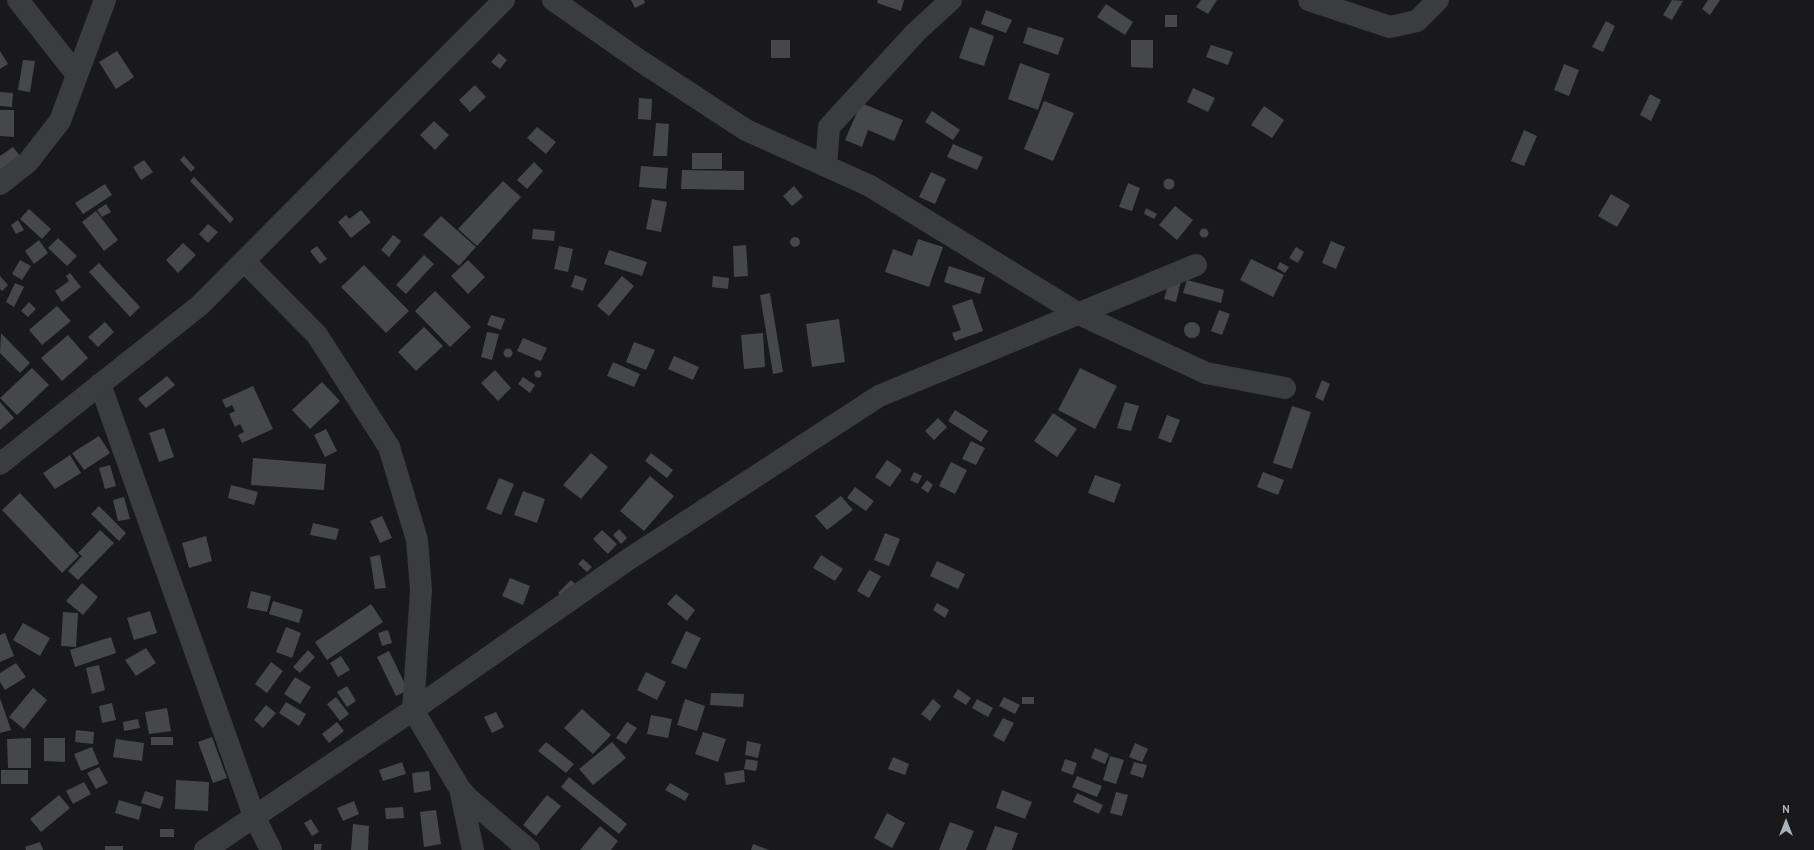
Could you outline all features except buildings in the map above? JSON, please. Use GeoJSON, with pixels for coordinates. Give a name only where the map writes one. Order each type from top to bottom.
{"type":"FeatureCollection","features":[{"type":"Feature","properties":{"kind":"street"},"geometry":{"type":"LineString","coordinates":[[18,0],[77,75]]}},
{"type":"Feature","properties":{"kind":"street"},"geometry":{"type":"LineString","coordinates":[[0,184],[28,162],[60,121],[105,0]]}},
{"type":"Feature","properties":{"kind":"street"},"geometry":{"type":"LineString","coordinates":[[0,464],[199,306],[504,0]]}},
{"type":"Feature","properties":{"kind":"street"},"geometry":{"type":"LineString","coordinates":[[553,0],[639,60],[746,130],[870,186],[1079,314],[1206,373],[1285,388]]}},
{"type":"Feature","properties":{"kind":"street"},"geometry":{"type":"LineString","coordinates":[[826,166],[829,127],[916,32],[951,0]]}},
{"type":"Feature","properties":{"kind":"street"},"geometry":{"type":"LineString","coordinates":[[1309,0],[1390,27],[1417,21],[1438,0]]}},
{"type":"Feature","properties":{"kind":"street"},"geometry":{"type":"LineString","coordinates":[[244,261],[317,335],[389,447],[417,540],[421,590],[413,710],[460,789],[469,799],[529,850]]}},
{"type":"Feature","properties":{"kind":"street"},"geometry":{"type":"LineString","coordinates":[[205,850],[413,710],[629,559],[879,396],[1196,265]]}},
{"type":"Feature","properties":{"kind":"street"},"geometry":{"type":"LineString","coordinates":[[100,384],[254,816],[271,850]]}},
{"type":"Feature","properties":{"kind":"street"},"geometry":{"type":"LineString","coordinates":[[460,789],[473,850]]}}]}
